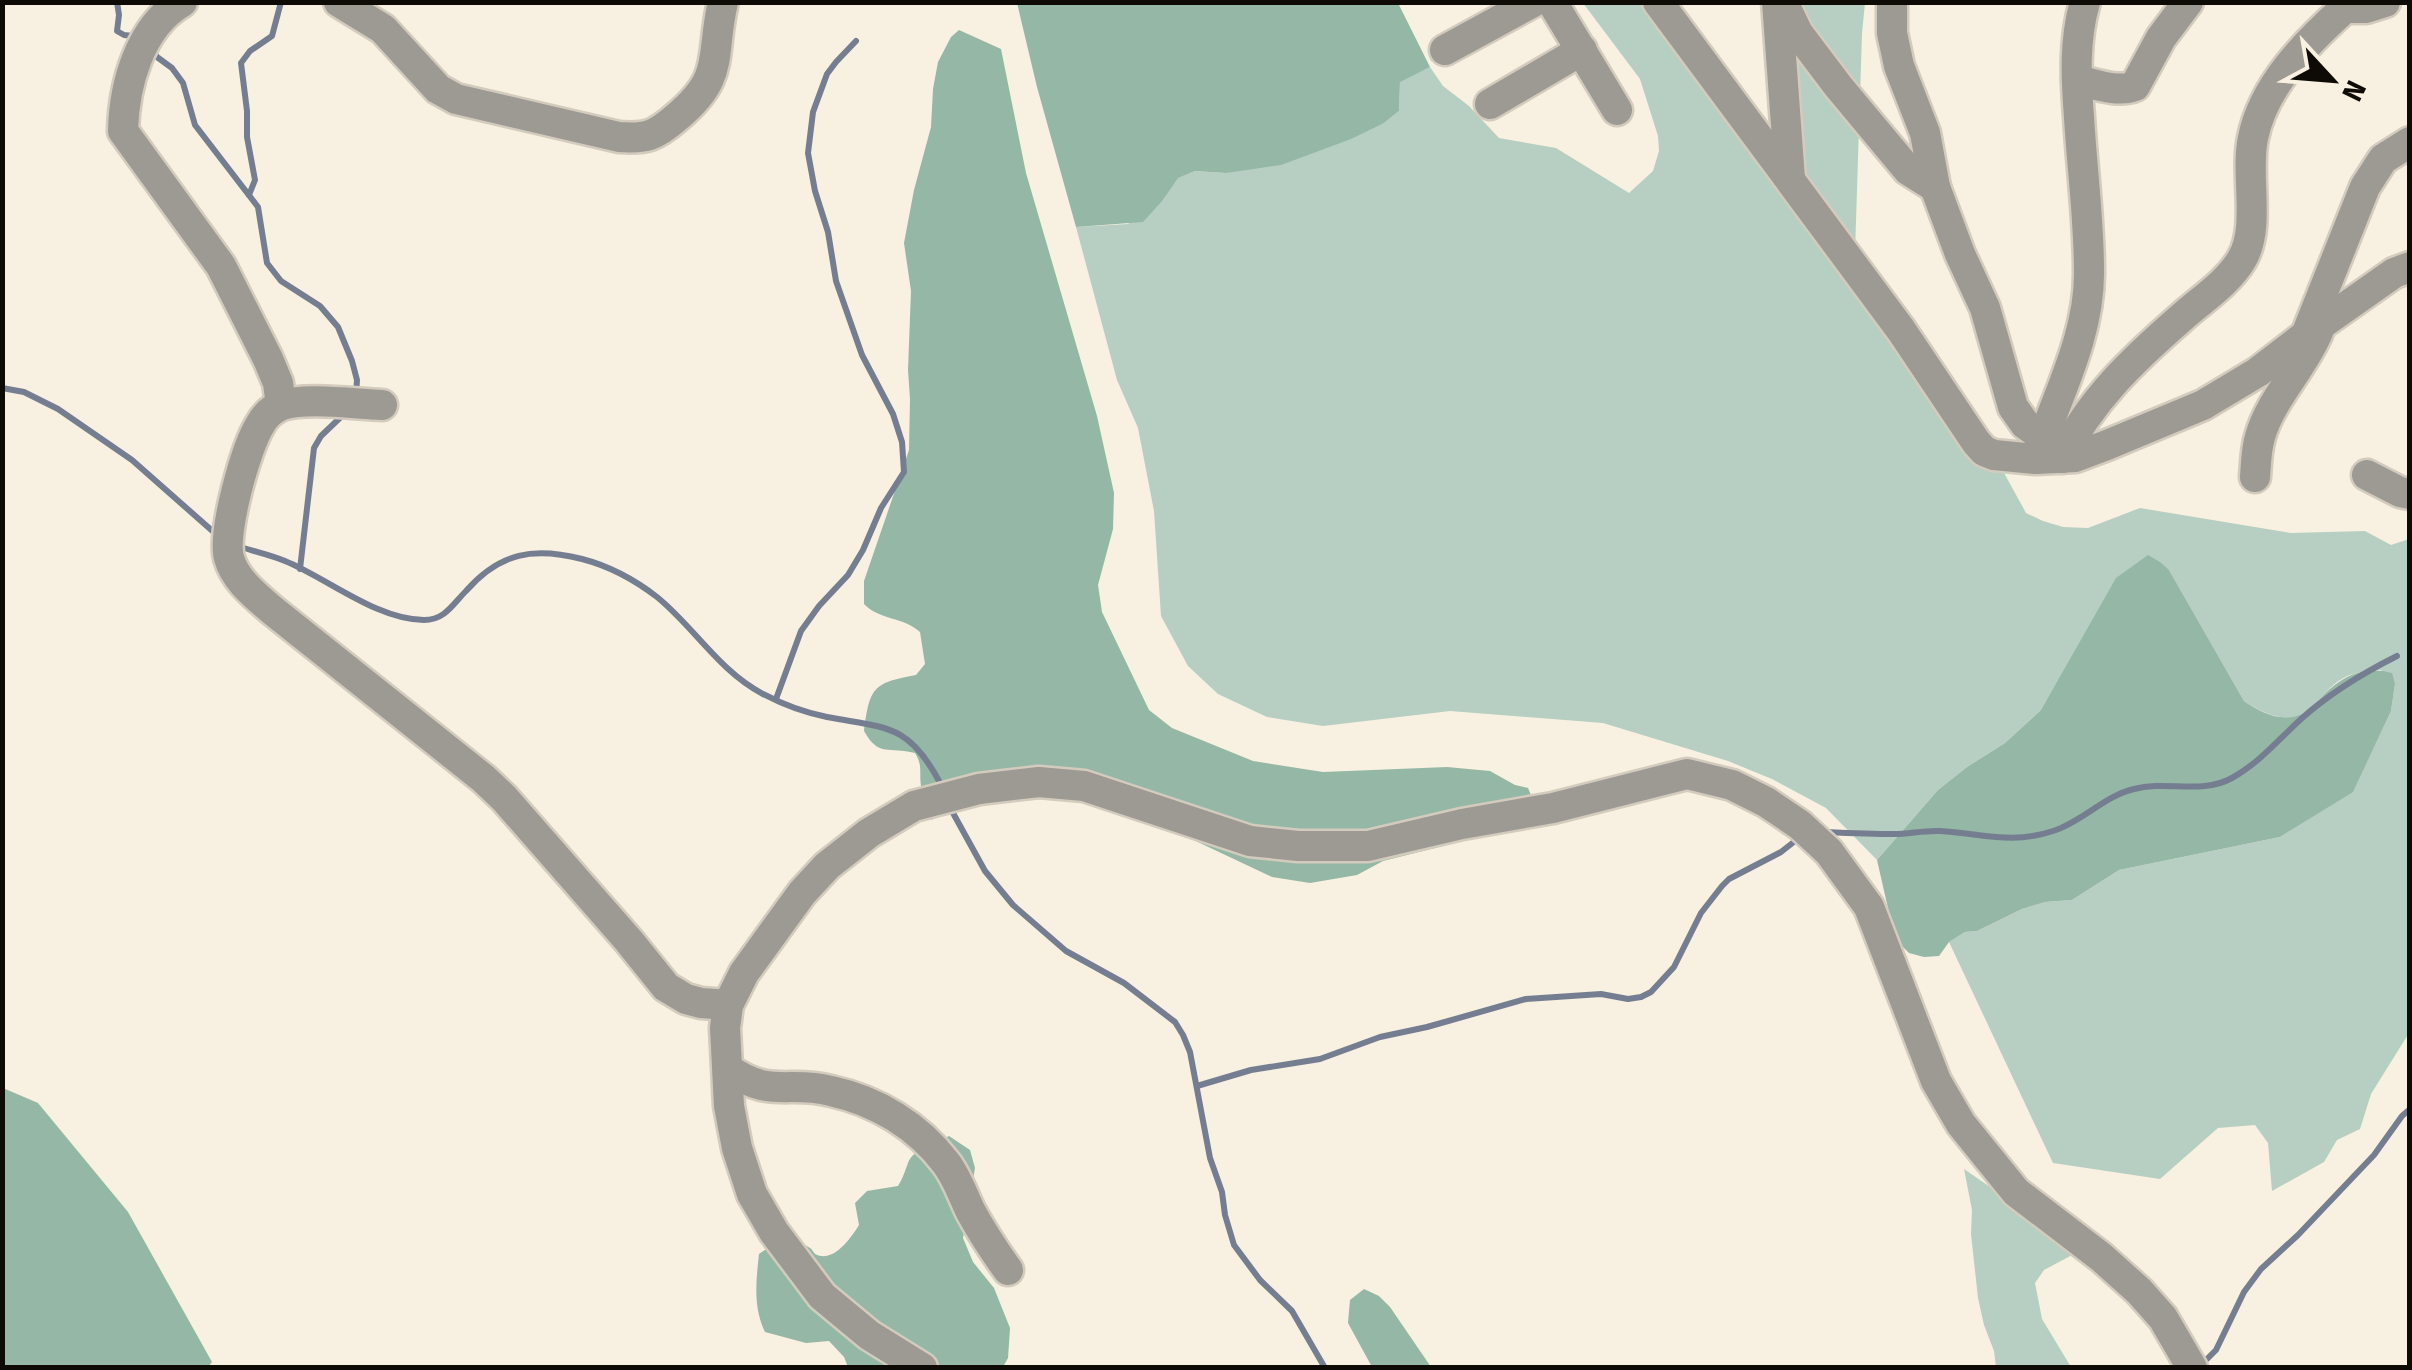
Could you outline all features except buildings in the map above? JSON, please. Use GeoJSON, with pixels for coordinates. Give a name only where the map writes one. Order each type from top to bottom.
{"type":"FeatureCollection","features":[{"type":"Feature","properties":{"kind":"street"},"geometry":{"type":"LineString","coordinates":[[182,2],[161,19],[136,61],[122,131],[221,266],[268,359],[278,383],[281,405]]}},
{"type":"Feature","properties":{"kind":"street"},"geometry":{"type":"LineString","coordinates":[[340,2],[384,29],[438,89],[456,99],[618,137],[642,139],[663,129],[695,102],[707,86],[723,2]]}},
{"type":"Feature","properties":{"kind":"street"},"geometry":{"type":"LineString","coordinates":[[1445,50],[1533,2]]}},
{"type":"Feature","properties":{"kind":"street"},"geometry":{"type":"LineString","coordinates":[[1658,2],[1901,330],[1976,442],[1994,455],[2047,451],[2075,457],[2203,405],[2258,372],[2394,273],[2410,267]]}},
{"type":"Feature","properties":{"kind":"street"},"geometry":{"type":"LineString","coordinates":[[1780,2],[1790,179]]}},
{"type":"Feature","properties":{"kind":"street"},"geometry":{"type":"LineString","coordinates":[[1780,2],[1838,86],[1908,170],[1936,188]]}},
{"type":"Feature","properties":{"kind":"street"},"geometry":{"type":"LineString","coordinates":[[1892,2],[1892,33],[1899,66],[1925,133],[1936,188],[1985,308],[2013,407],[2047,451]]}},
{"type":"Feature","properties":{"kind":"street"},"geometry":{"type":"LineString","coordinates":[[2047,451],[2082,324],[2089,274],[2077,80],[2078,28],[2085,2]]}},
{"type":"Feature","properties":{"kind":"street"},"geometry":{"type":"LineString","coordinates":[[2077,80],[2114,88],[2136,86],[2162,38],[2188,2]]}},
{"type":"Feature","properties":{"kind":"street"},"geometry":{"type":"LineString","coordinates":[[2047,451],[2074,432],[2136,357],[2231,274],[2244,256],[2250,229],[2252,140],[2272,89],[2348,5],[2366,8],[2386,2]]}},
{"type":"Feature","properties":{"kind":"street"},"geometry":{"type":"LineString","coordinates":[[1563,9],[1617,110]]}},
{"type":"Feature","properties":{"kind":"street"},"geometry":{"type":"LineString","coordinates":[[1490,104],[1582,50]]}},
{"type":"Feature","properties":{"kind":"street"},"geometry":{"type":"LineString","coordinates":[[2255,478],[2259,438],[2308,354],[2313,330],[2365,187],[2383,159],[2410,142]]}},
{"type":"Feature","properties":{"kind":"street"},"geometry":{"type":"LineString","coordinates":[[382,406],[298,402],[268,412],[246,457],[232,511],[227,546],[236,573],[272,610],[494,789],[666,988],[686,999],[728,1005]]}},
{"type":"Feature","properties":{"kind":"street"},"geometry":{"type":"LineString","coordinates":[[2367,475],[2410,494]]}},
{"type":"Feature","properties":{"kind":"street"},"geometry":{"type":"LineString","coordinates":[[922,1368],[869,1334],[822,1296],[774,1232],[752,1194],[730,1106],[725,1028],[728,1005],[744,973],[802,893],[827,866],[868,833],[914,806],[979,788],[1039,782],[1084,786],[1250,841],[1368,846],[1552,808],[1687,774],[1732,785],[1766,802],[1800,824],[1829,852],[1869,906],[1936,1081],[1960,1124],[2016,1192],[2101,1257],[2138,1291],[2162,1318],[2192,1368]]}},
{"type":"Feature","properties":{"kind":"street"},"geometry":{"type":"LineString","coordinates":[[728,1070],[757,1086],[835,1091],[862,1100],[905,1123],[948,1166],[970,1211],[1008,1270]]}},
{"type":"Feature","properties":{"kind":"green space"},"geometry":{"type":"Polygon","coordinates":[[[1017,3],[1398,3],[1430,67],[1400,82],[1399,111],[1351,139],[1281,165],[1226,173],[1195,171],[1178,178],[1143,222],[1076,227],[1017,3]]]}},
{"type":"Feature","properties":{"kind":"green space"},"geometry":{"type":"Polygon","coordinates":[[[1583,3],[1642,3],[1732,120],[1799,185],[1784,3],[1865,3],[1855,252],[1992,451],[2026,513],[2063,527],[2088,528],[2140,508],[2291,533],[2365,531],[2391,545],[2409,539],[2409,1033],[2371,1094],[2360,1129],[2337,1140],[2324,1162],[2272,1191],[2268,1143],[2255,1125],[2218,1128],[2160,1179],[2053,1163],[1949,942],[2022,909],[2072,900],[2119,870],[2280,837],[2353,791],[2391,711],[2395,684],[2381,670],[2363,672],[2337,682],[2301,715],[2285,718],[2259,710],[2244,701],[2169,570],[2067,666],[2041,710],[2005,743],[1938,790],[1877,860],[1826,808],[1772,779],[1728,761],[1603,723],[1450,711],[1323,726],[1267,717],[1218,694],[1188,666],[1161,616],[1154,511],[1138,428],[1117,380],[1076,227],[1128,224],[1163,200],[1177,178],[1195,171],[1226,173],[1384,123],[1399,111],[1400,81],[1430,67],[1443,86],[1469,106],[1499,138],[1556,148],[1629,193],[1653,171],[1659,151],[1658,136],[1640,79],[1583,3]]]}},
{"type":"Feature","properties":{"kind":"green space"},"geometry":{"type":"Polygon","coordinates":[[[959,30],[1001,49],[1026,173],[1097,416],[1114,493],[1113,529],[1098,585],[1102,612],[1149,710],[1172,728],[1253,761],[1323,772],[1447,767],[1490,771],[1528,788],[1533,800],[1527,825],[1383,861],[1357,875],[1310,883],[1272,877],[1120,808],[1052,798],[962,806],[931,820],[915,753],[880,748],[869,739],[864,731],[871,696],[890,681],[916,675],[925,664],[920,632],[864,604],[864,581],[909,450],[911,291],[904,243],[931,127],[938,62],[959,30]]]}},
{"type":"Feature","properties":{"kind":"green space"},"geometry":{"type":"Polygon","coordinates":[[[2148,555],[2169,570],[2244,701],[2257,709],[2280,717],[2295,717],[2353,675],[2371,671],[2392,673],[2395,684],[2391,711],[2353,792],[2280,837],[2119,870],[2072,900],[2045,902],[1977,931],[1965,932],[1949,942],[1939,956],[1909,953],[1895,939],[1877,860],[1938,790],[2005,743],[2041,710],[2116,578],[2148,555]]]}},
{"type":"Feature","properties":{"kind":"green space"},"geometry":{"type":"Polygon","coordinates":[[[3,1088],[38,1103],[128,1212],[212,1362],[208,1367],[3,1367],[3,1088]]]}},
{"type":"Feature","properties":{"kind":"green space"},"geometry":{"type":"Polygon","coordinates":[[[949,1136],[970,1150],[975,1168],[963,1238],[973,1262],[994,1288],[1010,1328],[1008,1358],[1003,1367],[848,1367],[829,1341],[806,1343],[765,1332],[757,1304],[759,1254],[779,1240],[803,1244],[822,1256],[835,1253],[859,1225],[855,1203],[867,1191],[898,1186],[915,1154],[949,1136]]]}},
{"type":"Feature","properties":{"kind":"green space"},"geometry":{"type":"Polygon","coordinates":[[[1964,1169],[2067,1240],[2074,1254],[2044,1270],[2035,1283],[2042,1319],[2071,1367],[1996,1367],[1978,1298],[1972,1210],[1964,1169]]]}},
{"type":"Feature","properties":{"kind":"green space"},"geometry":{"type":"Polygon","coordinates":[[[1364,1289],[1390,1307],[1431,1367],[1372,1367],[1348,1323],[1350,1300],[1364,1289]]]}},
{"type":"Feature","properties":{"kind":"waterway"},"geometry":{"type":"LineString","coordinates":[[117,2],[117,31],[133,36]]}},
{"type":"Feature","properties":{"kind":"waterway"},"geometry":{"type":"LineString","coordinates":[[249,195],[255,180],[241,63],[250,51],[272,36],[281,2]]}},
{"type":"Feature","properties":{"kind":"waterway"},"geometry":{"type":"LineString","coordinates":[[776,699],[801,631],[848,575],[881,508],[904,472],[902,442],[893,414],[862,355],[836,281],[808,153],[813,112],[827,74],[856,41]]}},
{"type":"Feature","properties":{"kind":"waterway"},"geometry":{"type":"LineString","coordinates":[[152,50],[183,83],[195,125],[258,207],[267,263],[281,281],[320,306],[338,327],[352,361],[356,394]]}},
{"type":"Feature","properties":{"kind":"waterway"},"geometry":{"type":"LineString","coordinates":[[2,388],[24,392],[58,409],[132,460],[217,535]]}},
{"type":"Feature","properties":{"kind":"waterway"},"geometry":{"type":"LineString","coordinates":[[300,569],[314,448],[345,413]]}},
{"type":"Feature","properties":{"kind":"waterway"},"geometry":{"type":"LineString","coordinates":[[241,547],[301,568],[388,613],[424,620],[443,614],[492,568],[519,556],[548,553],[592,562],[621,574],[657,597],[747,684],[803,711],[893,731],[917,748],[939,781]]}},
{"type":"Feature","properties":{"kind":"waterway"},"geometry":{"type":"LineString","coordinates":[[1825,832],[1934,831],[2023,837],[2064,827],[2134,789],[2220,783],[2251,765],[2335,692],[2397,656]]}},
{"type":"Feature","properties":{"kind":"waterway"},"geometry":{"type":"LineString","coordinates":[[953,813],[985,871],[1013,905],[1066,951],[1124,983],[1175,1022],[1190,1052],[1210,1158],[1234,1245],[1260,1280],[1292,1311],[1325,1368]]}},
{"type":"Feature","properties":{"kind":"waterway"},"geometry":{"type":"LineString","coordinates":[[1197,1086],[1251,1070],[1320,1059],[1380,1037],[1526,999],[1601,994],[1641,997],[1651,992],[1674,967],[1701,913],[1722,886],[1795,841]]}},
{"type":"Feature","properties":{"kind":"waterway"},"geometry":{"type":"LineString","coordinates":[[2207,1359],[2216,1350],[2244,1292],[2261,1269],[2374,1155],[2410,1109]]}}]}
